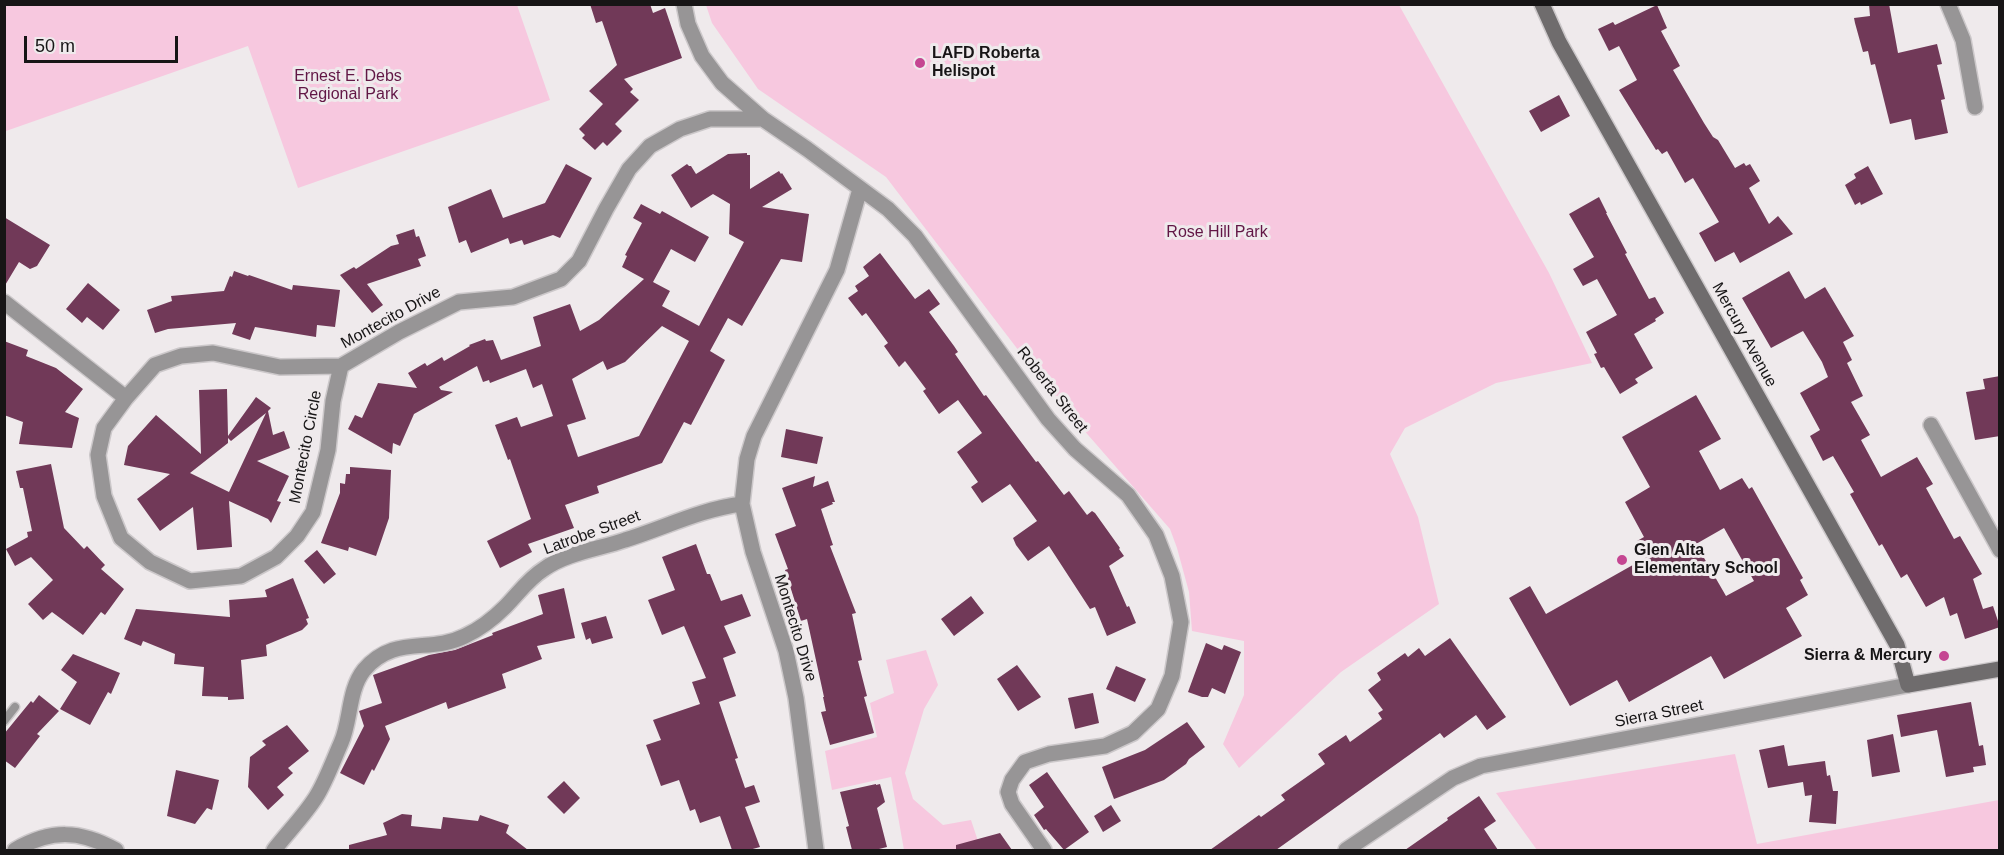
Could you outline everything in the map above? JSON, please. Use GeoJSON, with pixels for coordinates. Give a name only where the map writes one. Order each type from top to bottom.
{"type":"FeatureCollection","features":[{"type":"Feature","properties":{"kind":"street","name":"Roberta Street"},"geometry":{"type":"LineString","coordinates":[[684,4],[688,24],[702,56],[722,83],[763,119],[888,209],[915,236],[1048,419],[1075,449],[1128,495],[1156,535],[1173,576],[1180,622],[1172,676],[1158,709],[1133,733],[1105,746],[1048,754],[1025,762],[1012,780],[1008,792],[1012,804],[1044,850]]}},
{"type":"Feature","properties":{"kind":"street","name":"Mercury Avenue"},"geometry":{"type":"LineString","coordinates":[[1542,4],[1559,42],[1897,645],[1908,685]]}},
{"type":"Feature","properties":{"kind":"street"},"geometry":{"type":"LineString","coordinates":[[1948,4],[1963,40],[1975,108]]}},
{"type":"Feature","properties":{"kind":"street","name":"Montecito Drive"},"geometry":{"type":"LineString","coordinates":[[126,398],[155,365],[181,356],[213,352],[280,367],[341,366],[399,332],[459,302],[513,297],[561,279],[579,261],[629,169],[650,146],[680,129],[710,119],[763,119]]}},
{"type":"Feature","properties":{"kind":"street","name":"Montecito Drive"},"geometry":{"type":"LineString","coordinates":[[816,850],[796,698],[786,651],[756,562],[742,504],[747,459],[754,436],[837,270],[860,189]]}},
{"type":"Feature","properties":{"kind":"street"},"geometry":{"type":"LineString","coordinates":[[4,302],[126,398]]}},
{"type":"Feature","properties":{"kind":"street","name":"Montecito Circle"},"geometry":{"type":"LineString","coordinates":[[126,398],[104,428],[98,455],[104,496],[121,538],[150,562],[190,581],[242,576],[276,557],[297,536],[313,512],[327,450],[333,401],[341,366]]}},
{"type":"Feature","properties":{"kind":"street"},"geometry":{"type":"LineString","coordinates":[[1931,425],[2000,550]]}},
{"type":"Feature","properties":{"kind":"street","name":"Latrobe Street"},"geometry":{"type":"LineString","coordinates":[[274,850],[316,796],[342,740],[353,695],[363,671],[387,652],[404,646],[434,645],[463,638],[483,626],[505,607],[527,582],[545,567],[566,558],[627,540],[721,507],[742,504]]}},
{"type":"Feature","properties":{"kind":"street","name":"Sierra Street"},"geometry":{"type":"LineString","coordinates":[[1346,850],[1453,778],[1481,766],[2000,669]]}},
{"type":"Feature","properties":{"kind":"street"},"geometry":{"type":"LineString","coordinates":[[15,850],[41,838],[72,834],[93,839],[116,850]]}},
{"type":"Feature","properties":{"kind":"lane"},"geometry":{"type":"LineString","coordinates":[[4,722],[15,707]]}},
{"type":"Feature","properties":{"kind":"green space","name":"Ernest E. Debs Regional Park"},"geometry":{"type":"Polygon","coordinates":[[[4,5],[517,5],[550,100],[298,188],[248,46],[6,131],[4,126],[4,5]]]}},
{"type":"Feature","properties":{"kind":"green space","name":"Rose Hill Park"},"geometry":{"type":"Polygon","coordinates":[[[706,5],[1399,5],[1549,273],[1592,363],[1496,383],[1405,428],[1390,454],[1418,517],[1439,604],[1341,672],[1239,768],[1223,744],[1244,695],[1244,641],[1192,631],[1189,592],[1170,529],[1048,389],[886,177],[758,89],[712,23],[706,5]]]}},
{"type":"Feature","properties":{"kind":"green space"},"geometry":{"type":"Polygon","coordinates":[[[926,650],[938,685],[924,709],[905,773],[913,799],[943,825],[971,820],[981,850],[904,850],[891,777],[832,790],[825,751],[877,737],[870,703],[894,693],[886,660],[926,650]]]}},
{"type":"Feature","properties":{"kind":"green space"},"geometry":{"type":"Polygon","coordinates":[[[1735,754],[1757,844],[1999,800],[1999,850],[1537,850],[1496,793],[1735,754]]]}},
{"type":"Feature","properties":{"kind":"building"},"geometry":{"type":"Polygon","coordinates":[[[590,4],[650,4],[653,13],[665,8],[682,58],[624,79],[633,89],[630,92],[639,100],[615,124],[622,131],[607,146],[603,142],[595,150],[582,138],[585,135],[579,129],[603,104],[589,91],[617,65],[602,21],[596,23],[590,4]]]}},
{"type":"Feature","properties":{"kind":"building"},"geometry":{"type":"Polygon","coordinates":[[[1869,4],[1889,4],[1898,53],[1937,44],[1942,64],[1937,65],[1945,99],[1941,100],[1948,133],[1915,140],[1911,119],[1890,124],[1875,64],[1871,65],[1868,51],[1863,52],[1854,18],[1870,16],[1869,4]]]}},
{"type":"Feature","properties":{"kind":"building"},"geometry":{"type":"Polygon","coordinates":[[[1657,5],[1667,28],[1661,31],[1680,66],[1673,70],[1704,123],[1713,137],[1718,140],[1735,168],[1744,163],[1746,166],[1750,164],[1760,181],[1749,188],[1769,224],[1778,216],[1793,234],[1740,263],[1734,252],[1715,262],[1699,233],[1719,222],[1693,178],[1685,183],[1667,151],[1662,154],[1658,149],[1656,150],[1619,90],[1637,80],[1619,46],[1609,51],[1598,29],[1613,22],[1615,25],[1657,5]]]}},
{"type":"Feature","properties":{"kind":"building"},"geometry":{"type":"Polygon","coordinates":[[[1559,95],[1570,116],[1541,132],[1529,111],[1559,95]]]}},
{"type":"Feature","properties":{"kind":"building"},"geometry":{"type":"Polygon","coordinates":[[[747,153],[750,155],[750,189],[779,171],[782,173],[792,189],[762,207],[809,214],[802,262],[781,259],[742,326],[728,318],[710,351],[725,360],[691,425],[684,422],[662,463],[597,486],[599,493],[565,505],[574,528],[528,544],[532,552],[500,568],[487,541],[531,519],[510,459],[508,460],[495,425],[517,417],[521,427],[553,416],[542,384],[533,388],[526,369],[490,383],[489,380],[483,382],[477,366],[439,387],[441,390],[453,392],[414,414],[400,446],[393,443],[392,454],[348,429],[355,415],[362,418],[378,383],[417,388],[408,373],[425,363],[427,366],[442,357],[444,361],[469,345],[485,339],[486,341],[493,340],[501,360],[541,346],[533,317],[570,304],[580,331],[599,320],[644,279],[622,267],[627,256],[625,255],[642,223],[633,218],[641,204],[660,214],[662,211],[709,237],[695,262],[671,249],[653,282],[670,291],[662,306],[699,326],[744,242],[729,234],[730,204],[713,194],[691,208],[671,175],[687,164],[696,174],[728,154],[747,153]],[[662,326],[625,362],[607,370],[603,361],[572,379],[586,419],[567,425],[578,457],[639,436],[689,341],[662,326]]]}},
{"type":"Feature","properties":{"kind":"building"},"geometry":{"type":"Polygon","coordinates":[[[566,164],[592,178],[560,238],[553,235],[524,245],[522,240],[510,244],[508,238],[471,253],[466,240],[459,243],[448,207],[491,189],[503,218],[545,203],[566,164]]]}},
{"type":"Feature","properties":{"kind":"building"},"geometry":{"type":"Polygon","coordinates":[[[1868,166],[1883,194],[1861,205],[1860,202],[1855,205],[1845,185],[1856,178],[1854,174],[1868,166]]]}},
{"type":"Feature","properties":{"kind":"building"},"geometry":{"type":"Polygon","coordinates":[[[1599,197],[1649,299],[1655,297],[1664,313],[1655,319],[1656,321],[1634,334],[1653,368],[1635,379],[1638,383],[1620,394],[1604,367],[1601,368],[1594,354],[1597,353],[1586,332],[1617,315],[1597,279],[1583,286],[1573,269],[1594,257],[1569,214],[1599,197]]]}},
{"type":"Feature","properties":{"kind":"building"},"geometry":{"type":"Polygon","coordinates":[[[4,217],[50,245],[37,266],[30,269],[19,262],[4,287],[4,217]]]}},
{"type":"Feature","properties":{"kind":"building"},"geometry":{"type":"Polygon","coordinates":[[[414,229],[426,256],[418,259],[421,266],[367,284],[383,305],[372,313],[340,275],[354,267],[356,269],[391,246],[399,244],[396,235],[414,229]]]}},
{"type":"Feature","properties":{"kind":"building"},"geometry":{"type":"Polygon","coordinates":[[[880,253],[915,299],[929,289],[940,304],[929,312],[958,352],[955,354],[984,396],[986,395],[1064,495],[1069,491],[1087,515],[1092,511],[1095,513],[1120,548],[1124,556],[1109,566],[1136,623],[1107,636],[1095,607],[1090,609],[1049,546],[1028,561],[1013,538],[1037,521],[1010,484],[982,503],[971,487],[978,482],[957,452],[982,433],[958,400],[939,414],[923,391],[926,389],[905,361],[899,367],[884,346],[888,343],[866,313],[862,316],[848,298],[858,291],[855,286],[869,276],[863,267],[880,253]]]}},
{"type":"Feature","properties":{"kind":"building"},"geometry":{"type":"Polygon","coordinates":[[[234,271],[292,290],[293,285],[340,290],[335,327],[317,325],[316,337],[255,327],[250,340],[232,334],[236,323],[168,329],[155,333],[147,310],[172,301],[171,296],[224,291],[234,271]]]}},
{"type":"Feature","properties":{"kind":"building"},"geometry":{"type":"Polygon","coordinates":[[[1789,271],[1805,299],[1825,287],[1854,336],[1843,342],[1852,360],[1847,363],[1863,396],[1851,402],[1870,435],[1861,440],[1881,477],[1917,457],[1933,484],[1926,488],[1954,539],[1960,536],[1982,574],[1973,579],[1983,609],[1993,606],[2000,627],[1965,639],[1957,613],[1950,616],[1944,597],[1926,607],[1907,574],[1901,578],[1882,544],[1879,546],[1850,494],[1854,492],[1833,456],[1823,461],[1810,436],[1820,430],[1800,393],[1828,377],[1822,362],[1803,331],[1771,348],[1742,298],[1789,271]]]}},
{"type":"Feature","properties":{"kind":"building"},"geometry":{"type":"Polygon","coordinates":[[[88,283],[120,310],[103,330],[87,317],[82,323],[66,309],[88,283]]]}},
{"type":"Feature","properties":{"kind":"building"},"geometry":{"type":"Polygon","coordinates":[[[4,341],[28,350],[26,356],[56,368],[83,389],[65,412],[79,418],[72,448],[19,444],[23,422],[4,415],[4,341]]]}},
{"type":"Feature","properties":{"kind":"building"},"geometry":{"type":"Polygon","coordinates":[[[2000,376],[2000,436],[1975,440],[1966,392],[1985,389],[1983,379],[2000,376]]]}},
{"type":"Feature","properties":{"kind":"building"},"geometry":{"type":"Polygon","coordinates":[[[227,389],[228,436],[256,397],[271,408],[268,411],[273,435],[284,431],[290,448],[257,461],[289,476],[277,501],[281,502],[271,523],[268,519],[229,501],[232,547],[197,550],[193,507],[160,531],[137,499],[170,474],[124,465],[128,446],[156,415],[201,454],[199,390],[227,389]],[[266,413],[231,441],[228,438],[228,443],[190,473],[229,492],[266,413]]]}},
{"type":"Feature","properties":{"kind":"building"},"geometry":{"type":"Polygon","coordinates":[[[1696,395],[1721,439],[1699,451],[1720,490],[1742,478],[1749,489],[1752,487],[1803,578],[1800,580],[1808,595],[1786,608],[1802,636],[1724,679],[1711,656],[1629,702],[1617,680],[1570,706],[1509,598],[1530,586],[1546,614],[1647,557],[1637,541],[1644,537],[1625,502],[1650,487],[1622,437],[1696,395]],[[1724,528],[1696,544],[1726,596],[1754,581],[1724,528]]]}},
{"type":"Feature","properties":{"kind":"building"},"geometry":{"type":"Polygon","coordinates":[[[786,429],[823,437],[817,464],[781,457],[786,429]]]}},
{"type":"Feature","properties":{"kind":"building"},"geometry":{"type":"Polygon","coordinates":[[[51,464],[64,528],[84,549],[87,546],[105,565],[101,569],[124,589],[105,615],[101,612],[83,635],[52,612],[43,620],[28,604],[53,580],[31,557],[15,566],[6,549],[28,537],[27,532],[32,531],[23,488],[20,488],[16,471],[51,464]]]}},
{"type":"Feature","properties":{"kind":"building"},"geometry":{"type":"Polygon","coordinates":[[[350,467],[391,470],[389,518],[376,556],[349,547],[348,551],[321,543],[340,493],[340,483],[345,484],[346,474],[350,474],[350,467]]]}},
{"type":"Feature","properties":{"kind":"building"},"geometry":{"type":"Polygon","coordinates":[[[815,476],[813,487],[828,481],[835,502],[821,509],[833,545],[830,546],[856,613],[852,614],[862,660],[858,661],[867,696],[864,697],[874,733],[830,745],[821,712],[826,711],[824,697],[807,619],[801,621],[785,570],[788,569],[775,534],[796,526],[782,488],[815,476]]]}},
{"type":"Feature","properties":{"kind":"building"},"geometry":{"type":"Polygon","coordinates":[[[696,544],[707,574],[710,574],[721,601],[742,594],[751,616],[724,626],[736,653],[723,658],[736,696],[719,702],[738,758],[735,759],[745,788],[754,785],[760,802],[745,807],[760,847],[749,850],[732,850],[720,816],[700,823],[695,809],[690,811],[679,780],[661,786],[646,745],[661,740],[653,720],[700,704],[692,682],[706,678],[684,626],[662,635],[648,600],[675,590],[662,557],[696,544]]]}},
{"type":"Feature","properties":{"kind":"building"},"geometry":{"type":"Polygon","coordinates":[[[317,550],[336,574],[324,584],[304,561],[317,550]]]}},
{"type":"Feature","properties":{"kind":"building"},"geometry":{"type":"Polygon","coordinates":[[[293,578],[309,618],[306,619],[308,624],[302,630],[266,645],[267,656],[241,660],[244,699],[228,700],[228,697],[202,696],[204,667],[174,664],[175,654],[143,641],[141,646],[124,639],[136,609],[230,617],[229,600],[267,597],[265,590],[293,578]]]}},
{"type":"Feature","properties":{"kind":"building"},"geometry":{"type":"Polygon","coordinates":[[[564,588],[575,638],[537,646],[542,659],[502,674],[506,688],[448,709],[446,702],[385,726],[390,739],[374,771],[372,769],[364,785],[340,773],[364,726],[359,711],[382,703],[373,675],[429,655],[455,650],[543,614],[538,595],[564,588]]]}},
{"type":"Feature","properties":{"kind":"building"},"geometry":{"type":"Polygon","coordinates":[[[971,596],[984,613],[954,636],[941,619],[971,596]]]}},
{"type":"Feature","properties":{"kind":"building"},"geometry":{"type":"Polygon","coordinates":[[[606,616],[613,638],[592,644],[590,638],[586,640],[581,623],[606,616]]]}},
{"type":"Feature","properties":{"kind":"building"},"geometry":{"type":"Polygon","coordinates":[[[1450,638],[1506,717],[1487,730],[1476,715],[1444,738],[1440,733],[1276,850],[1210,850],[1259,815],[1261,817],[1285,800],[1281,795],[1325,764],[1318,754],[1346,735],[1350,742],[1382,719],[1378,713],[1383,710],[1368,690],[1381,680],[1377,673],[1405,653],[1408,657],[1419,648],[1425,656],[1450,638]]]}},
{"type":"Feature","properties":{"kind":"building"},"geometry":{"type":"Polygon","coordinates":[[[1206,643],[1222,650],[1224,645],[1241,652],[1225,694],[1212,688],[1208,697],[1188,692],[1206,643]]]}},
{"type":"Feature","properties":{"kind":"building"},"geometry":{"type":"Polygon","coordinates":[[[73,654],[120,673],[111,694],[108,692],[90,725],[60,709],[77,682],[61,670],[73,654]]]}},
{"type":"Feature","properties":{"kind":"building"},"geometry":{"type":"Polygon","coordinates":[[[1017,665],[1041,697],[1018,711],[997,679],[1017,665]]]}},
{"type":"Feature","properties":{"kind":"building"},"geometry":{"type":"Polygon","coordinates":[[[1116,666],[1146,679],[1135,702],[1106,689],[1116,666]]]}},
{"type":"Feature","properties":{"kind":"building"},"geometry":{"type":"Polygon","coordinates":[[[1093,693],[1099,723],[1075,729],[1068,698],[1093,693]]]}},
{"type":"Feature","properties":{"kind":"building"},"geometry":{"type":"Polygon","coordinates":[[[39,695],[59,711],[37,734],[40,736],[15,768],[4,760],[4,734],[31,701],[33,703],[39,695]]]}},
{"type":"Feature","properties":{"kind":"building"},"geometry":{"type":"Polygon","coordinates":[[[1971,702],[1979,746],[1983,745],[1986,765],[1973,767],[1974,772],[1946,777],[1937,730],[1901,737],[1897,715],[1971,702]]]}},
{"type":"Feature","properties":{"kind":"building"},"geometry":{"type":"Polygon","coordinates":[[[1187,722],[1205,747],[1164,780],[1114,799],[1102,767],[1145,750],[1187,722]]]}},
{"type":"Feature","properties":{"kind":"building"},"geometry":{"type":"Polygon","coordinates":[[[287,725],[309,751],[288,768],[293,773],[277,787],[284,795],[268,810],[248,787],[250,757],[266,745],[262,741],[287,725]]]}},
{"type":"Feature","properties":{"kind":"building"},"geometry":{"type":"Polygon","coordinates":[[[1893,734],[1900,772],[1872,777],[1867,740],[1893,734]]]}},
{"type":"Feature","properties":{"kind":"building"},"geometry":{"type":"Polygon","coordinates":[[[1784,745],[1788,766],[1825,761],[1827,776],[1830,775],[1833,791],[1838,791],[1836,824],[1809,822],[1812,795],[1805,796],[1803,782],[1768,788],[1759,750],[1784,745]]]}},
{"type":"Feature","properties":{"kind":"building"},"geometry":{"type":"Polygon","coordinates":[[[176,770],[219,780],[212,810],[207,808],[195,824],[167,816],[176,770]]]}},
{"type":"Feature","properties":{"kind":"building"},"geometry":{"type":"Polygon","coordinates":[[[1047,772],[1089,832],[1064,850],[1046,829],[1044,830],[1034,815],[1044,807],[1029,785],[1047,772]]]}},
{"type":"Feature","properties":{"kind":"building"},"geometry":{"type":"Polygon","coordinates":[[[564,781],[580,798],[564,814],[547,797],[564,781]]]}},
{"type":"Feature","properties":{"kind":"building"},"geometry":{"type":"Polygon","coordinates":[[[880,784],[885,802],[877,808],[887,847],[875,850],[852,850],[846,827],[849,826],[840,792],[880,784]]]}},
{"type":"Feature","properties":{"kind":"building"},"geometry":{"type":"Polygon","coordinates":[[[1479,796],[1496,821],[1484,829],[1498,850],[1405,850],[1448,820],[1447,818],[1479,796]]]}},
{"type":"Feature","properties":{"kind":"building"},"geometry":{"type":"Polygon","coordinates":[[[1111,805],[1121,821],[1103,832],[1094,816],[1111,805]]]}},
{"type":"Feature","properties":{"kind":"building"},"geometry":{"type":"Polygon","coordinates":[[[402,814],[412,815],[411,826],[441,829],[443,817],[478,821],[480,815],[509,825],[506,833],[528,850],[349,850],[349,845],[387,835],[383,823],[402,814]]]}},
{"type":"Feature","properties":{"kind":"building"},"geometry":{"type":"Polygon","coordinates":[[[1000,833],[1012,850],[956,850],[956,845],[1000,833]]]}},
{"type":"Feature","properties":{"kind":"place","name":"LAFD Roberta Helispot"},"geometry":{"type":"Point","coordinates":[920,63]}},
{"type":"Feature","properties":{"kind":"place","name":"Glen Alta Elementary School"},"geometry":{"type":"Point","coordinates":[1622,560]}},
{"type":"Feature","properties":{"kind":"place","name":"Sierra & Mercury"},"geometry":{"type":"Point","coordinates":[1944,656]}}]}
